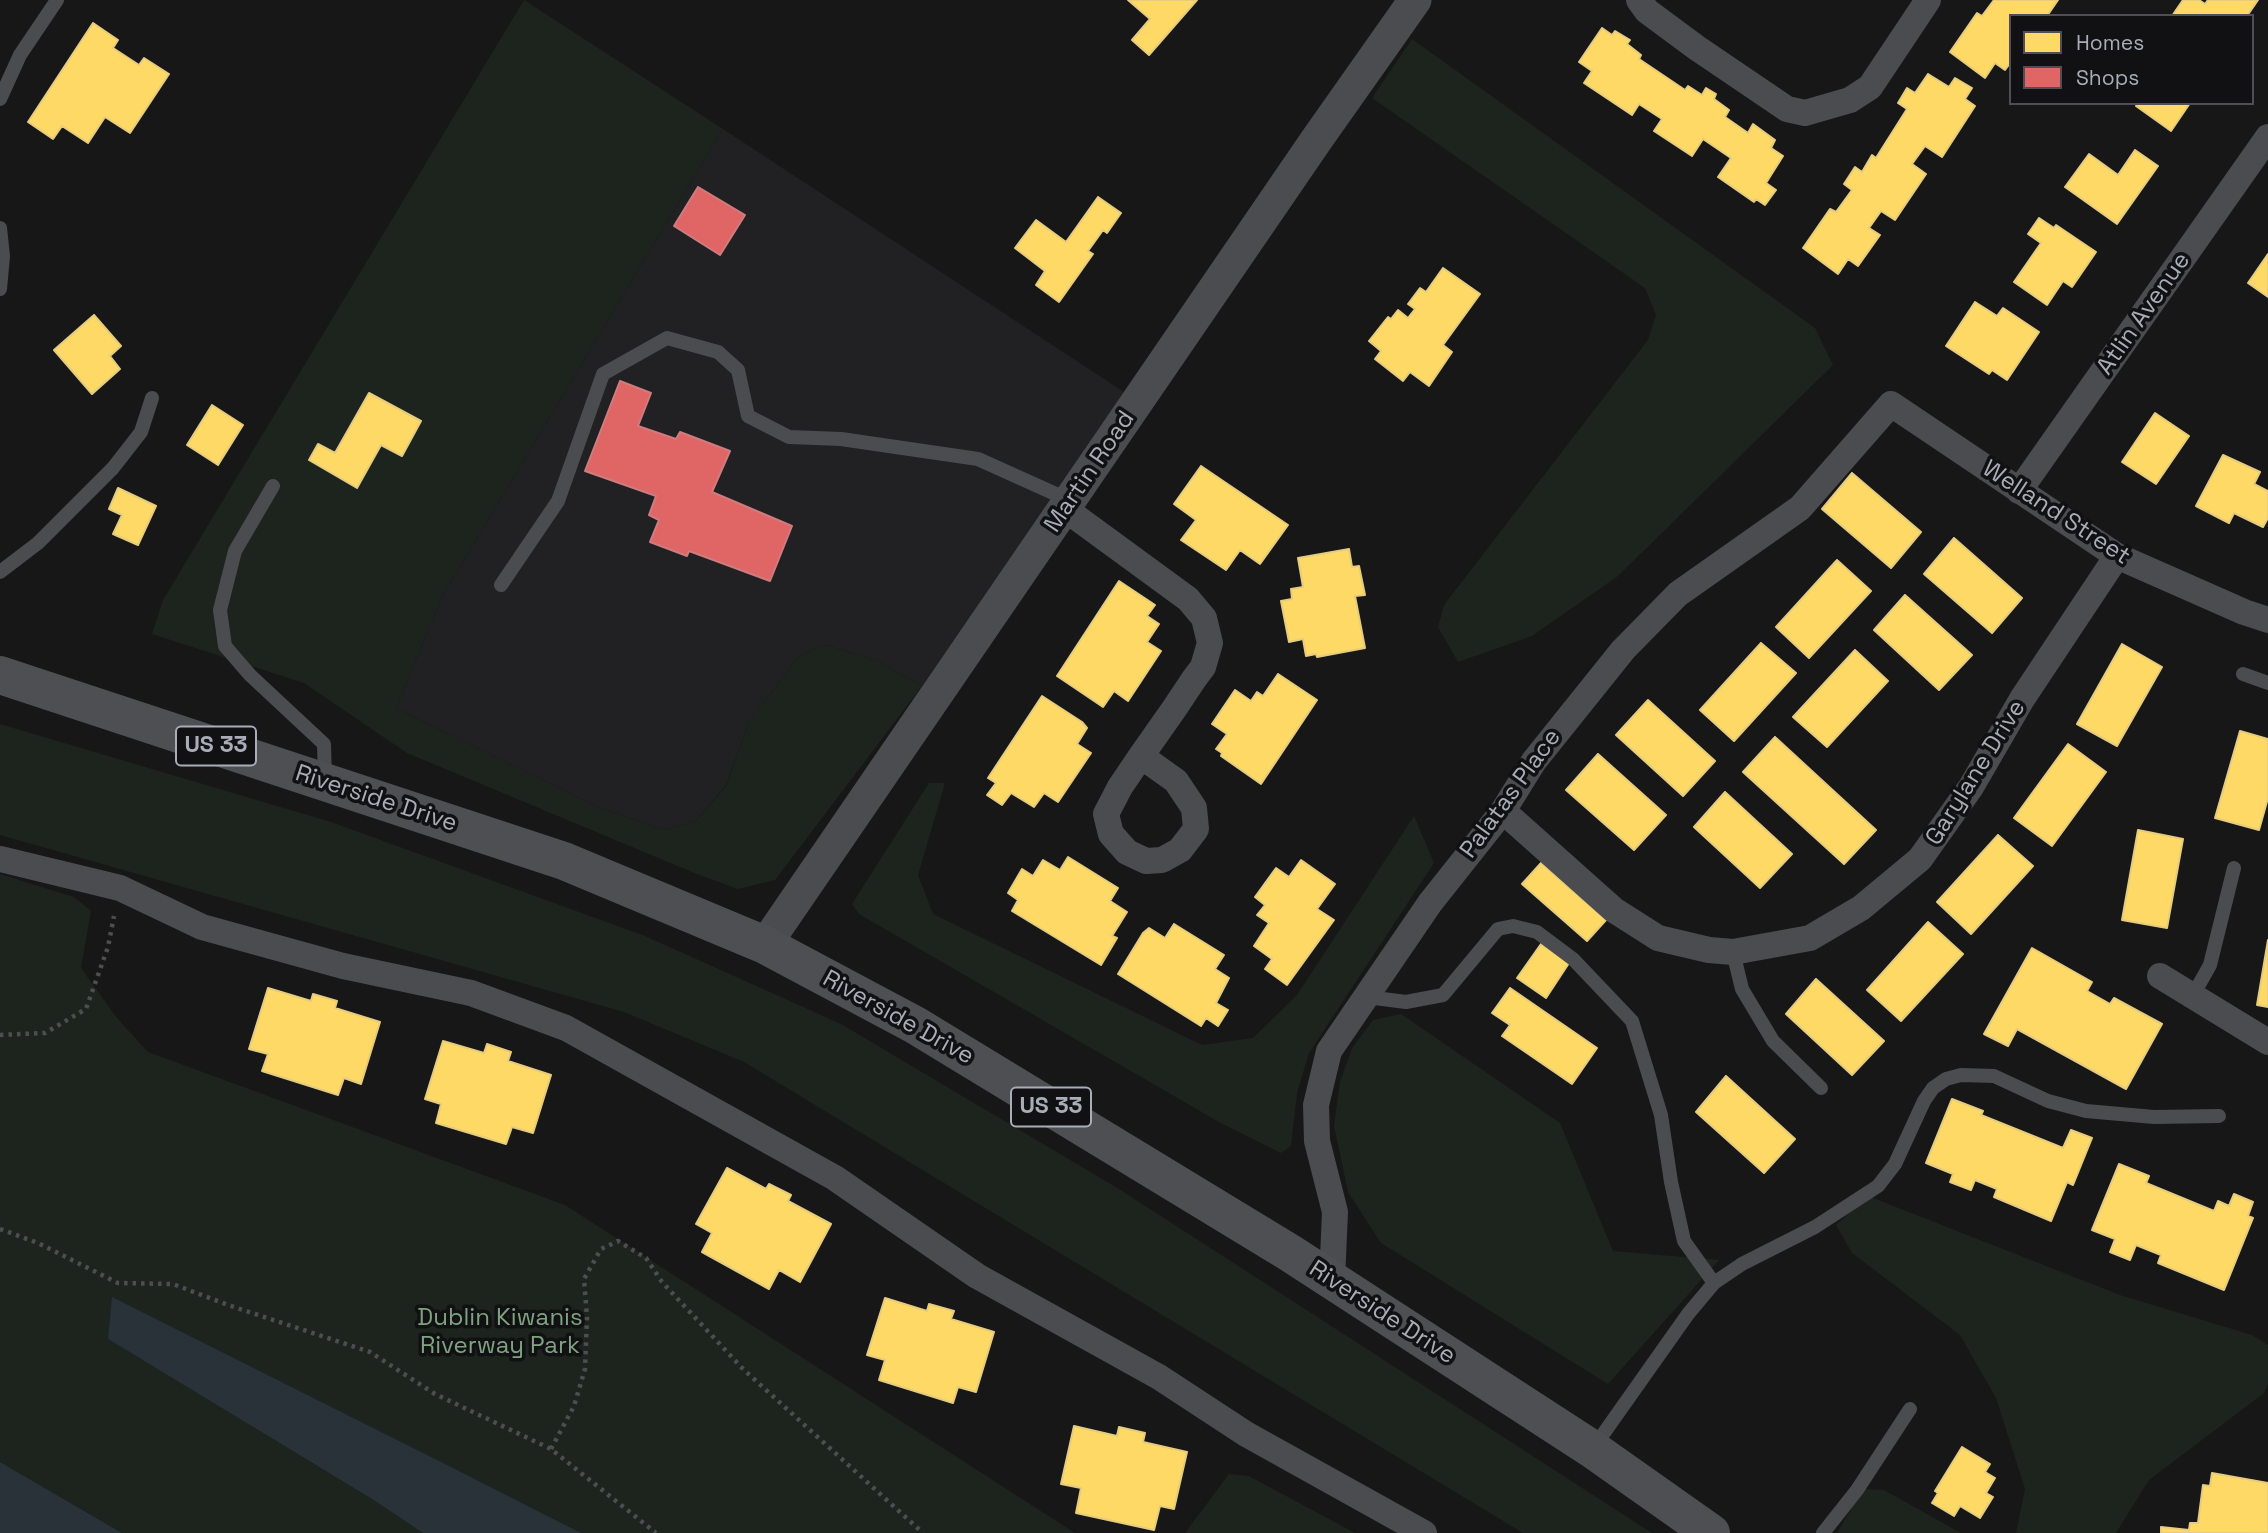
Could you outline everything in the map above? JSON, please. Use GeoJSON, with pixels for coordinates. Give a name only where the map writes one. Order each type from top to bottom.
{"type":"FeatureCollection","features":[{"type":"Feature","properties":{"kind":"main road","name":"Riverside Drive"},"geometry":{"type":"LineString","coordinates":[[0,675],[564,861],[765,945],[915,1025],[1332,1280],[1592,1449],[1711,1533]]}},
{"type":"Feature","properties":{"kind":"street","name":"Martin Road"},"geometry":{"type":"LineString","coordinates":[[765,945],[1415,0]]}},
{"type":"Feature","properties":{"kind":"street"},"geometry":{"type":"LineString","coordinates":[[1639,0],[1647,11],[1742,79],[1787,109],[1805,113],[1850,100],[1870,87],[1928,0]]}},
{"type":"Feature","properties":{"kind":"street","name":"Atlin Avenue"},"geometry":{"type":"LineString","coordinates":[[2019,491],[2268,137]]}},
{"type":"Feature","properties":{"kind":"street","name":"Welland Street"},"geometry":{"type":"LineString","coordinates":[[1891,404],[2117,556],[2268,620]]}},
{"type":"Feature","properties":{"kind":"street","name":"Palatas Place"},"geometry":{"type":"LineString","coordinates":[[1332,1280],[1335,1212],[1317,1141],[1316,1105],[1321,1075],[1329,1052],[1430,903],[1503,811],[1557,730],[1623,650],[1678,594],[1800,508],[1891,404]]}},
{"type":"Feature","properties":{"kind":"street"},"geometry":{"type":"LineString","coordinates":[[1068,505],[1188,598],[1204,618],[1210,643],[1203,667],[1141,756]]}},
{"type":"Feature","properties":{"kind":"street","name":"Garylane Drive"},"geometry":{"type":"LineString","coordinates":[[1503,811],[1614,910],[1658,938],[1709,950],[1733,952],[1810,938],[1861,908],[1920,859],[1971,787],[2022,699],[2117,556]]}},
{"type":"Feature","properties":{"kind":"street"},"geometry":{"type":"LineString","coordinates":[[0,859],[120,888],[202,927],[343,966],[471,993],[566,1028],[835,1178],[977,1276],[1159,1377],[1246,1434],[1424,1533]]}},
{"type":"Feature","properties":{"kind":"street"},"geometry":{"type":"LineString","coordinates":[[2161,976],[2268,1042]]}},
{"type":"Feature","properties":{"kind":"lane"},"geometry":{"type":"LineString","coordinates":[[0,99],[20,55],[57,0]]}},
{"type":"Feature","properties":{"kind":"lane"},"geometry":{"type":"LineString","coordinates":[[0,228],[3,256],[0,289]]}},
{"type":"Feature","properties":{"kind":"lane"},"geometry":{"type":"LineString","coordinates":[[500,585],[558,501],[603,374],[667,338],[718,352],[737,370],[748,416],[789,437],[841,439],[978,459],[1068,505]]}},
{"type":"Feature","properties":{"kind":"lane"},"geometry":{"type":"LineString","coordinates":[[0,572],[38,543],[113,468],[141,432],[152,398]]}},
{"type":"Feature","properties":{"kind":"lane"},"geometry":{"type":"LineString","coordinates":[[273,486],[235,551],[220,610],[225,646],[250,675],[324,744],[325,782]]}},
{"type":"Feature","properties":{"kind":"lane"},"geometry":{"type":"LineString","coordinates":[[2243,674],[2268,683]]}},
{"type":"Feature","properties":{"kind":"lane"},"geometry":{"type":"LineString","coordinates":[[2192,997],[2210,965],[2234,868]]}},
{"type":"Feature","properties":{"kind":"lane"},"geometry":{"type":"LineString","coordinates":[[1367,997],[1406,1002],[1443,995],[1498,929],[1513,926],[1537,932],[1573,959],[1632,1021],[1661,1115],[1671,1182],[1685,1241],[1714,1283]]}},
{"type":"Feature","properties":{"kind":"lane"},"geometry":{"type":"LineString","coordinates":[[1733,952],[1742,989],[1773,1041],[1821,1088]]}},
{"type":"Feature","properties":{"kind":"lane"},"geometry":{"type":"LineString","coordinates":[[1592,1449],[1688,1314],[1714,1283],[1742,1264],[1815,1227],[1878,1186],[1895,1164],[1923,1101],[1933,1088],[1946,1079],[1961,1075],[1994,1076],[2048,1101],[2086,1111],[2154,1117],[2219,1116]]}},
{"type":"Feature","properties":{"kind":"lane"},"geometry":{"type":"LineString","coordinates":[[1823,1533],[1857,1490],[1910,1409]]}},
{"type":"Feature","properties":{"kind":"path"},"geometry":{"type":"LineString","coordinates":[[0,1035],[45,1033],[86,1009],[108,947],[120,888]]}},
{"type":"Feature","properties":{"kind":"path"},"geometry":{"type":"LineString","coordinates":[[0,1229],[38,1243],[118,1283],[173,1284],[228,1306],[370,1352],[435,1394],[551,1448],[656,1533]]}},
{"type":"Feature","properties":{"kind":"path"},"geometry":{"type":"LineString","coordinates":[[551,1448],[573,1406],[584,1369],[587,1317],[584,1279],[601,1249],[618,1241],[646,1258],[662,1282],[743,1369],[923,1533]]}},
{"type":"Feature","properties":{"kind":"shaded area"},"geometry":{"type":"Polygon","coordinates":[[[723,129],[1124,392],[922,686],[878,661],[825,645],[800,655],[749,722],[726,785],[696,821],[664,830],[595,806],[396,708],[443,595],[723,129]]]}},
{"type":"Feature","properties":{"kind":"shaded area"},"geometry":{"type":"Polygon","coordinates":[[[112,1297],[581,1533],[423,1533],[372,1499],[108,1339],[112,1297]]]}},
{"type":"Feature","properties":{"kind":"shaded area"},"geometry":{"type":"Polygon","coordinates":[[[0,1462],[122,1533],[0,1533],[0,1462]]]}},
{"type":"Feature","properties":{"kind":"green space"},"geometry":{"type":"Polygon","coordinates":[[[524,0],[723,129],[443,595],[396,708],[595,806],[664,830],[696,821],[726,786],[749,722],[800,655],[825,645],[878,661],[922,686],[775,880],[738,889],[692,872],[407,753],[304,683],[152,634],[163,600],[524,0]]]}},
{"type":"Feature","properties":{"kind":"green space"},"geometry":{"type":"Polygon","coordinates":[[[1412,39],[1815,328],[1833,365],[1618,576],[1532,636],[1458,662],[1438,627],[1444,605],[1648,340],[1656,315],[1645,288],[1372,98],[1412,39]]]}},
{"type":"Feature","properties":{"kind":"green space"},"geometry":{"type":"Polygon","coordinates":[[[0,724],[331,822],[645,936],[841,1024],[1119,1189],[1652,1533],[1523,1533],[744,1062],[624,1012],[0,835],[0,724]]]}},
{"type":"Feature","properties":{"kind":"green space"},"geometry":{"type":"Polygon","coordinates":[[[929,783],[945,783],[918,875],[933,914],[1202,1045],[1253,1038],[1297,995],[1414,816],[1434,863],[1309,1053],[1297,1093],[1291,1146],[1281,1153],[1219,1122],[859,914],[852,904],[929,783]]]}},
{"type":"Feature","properties":{"kind":"green space","name":"Dublin Kiwanis Riverway Park"},"geometry":{"type":"Polygon","coordinates":[[[0,874],[74,897],[91,911],[81,968],[117,1018],[148,1052],[565,1205],[1075,1533],[581,1533],[113,1298],[108,1339],[372,1499],[423,1533],[122,1533],[0,1462],[0,874]]]}},
{"type":"Feature","properties":{"kind":"green space"},"geometry":{"type":"Polygon","coordinates":[[[1401,1014],[1560,1123],[1613,1251],[1719,1260],[1608,1384],[1381,1243],[1348,1192],[1334,1126],[1340,1082],[1352,1048],[1373,1020],[1401,1014]]]}},
{"type":"Feature","properties":{"kind":"green space"},"geometry":{"type":"Polygon","coordinates":[[[1868,1196],[2120,1295],[2252,1335],[2268,1345],[2268,1384],[2264,1393],[2149,1480],[2116,1533],[2016,1533],[2025,1489],[1996,1398],[1960,1335],[1852,1253],[1836,1225],[1868,1196]]]}},
{"type":"Feature","properties":{"kind":"green space"},"geometry":{"type":"Polygon","coordinates":[[[1229,1474],[1249,1476],[1355,1533],[1185,1533],[1229,1474]]]}},
{"type":"Feature","properties":{"kind":"green space"},"geometry":{"type":"Polygon","coordinates":[[[1863,1489],[1884,1490],[1961,1533],[1837,1533],[1863,1489]]]}},
{"type":"Feature","properties":{"kind":"building: Homes"},"geometry":{"type":"Polygon","coordinates":[[[1128,0],[1197,0],[1149,55],[1132,40],[1150,19],[1128,0]]]}},
{"type":"Feature","properties":{"kind":"building: Homes"},"geometry":{"type":"Polygon","coordinates":[[[1994,0],[2058,0],[2048,14],[2009,14],[2009,65],[2005,70],[1995,63],[1985,78],[1950,52],[1977,13],[1982,16],[1994,0]]]}},
{"type":"Feature","properties":{"kind":"building: Homes"},"geometry":{"type":"Polygon","coordinates":[[[2183,0],[2199,0],[2205,4],[2208,0],[2258,0],[2248,14],[2173,14],[2183,0]]]}},
{"type":"Feature","properties":{"kind":"building: Homes"},"geometry":{"type":"Polygon","coordinates":[[[93,23],[118,40],[113,48],[139,65],[144,58],[169,74],[130,133],[105,117],[88,143],[62,126],[53,139],[28,122],[93,23]]]}},
{"type":"Feature","properties":{"kind":"building: Homes"},"geometry":{"type":"Polygon","coordinates":[[[1602,28],[1612,35],[1615,31],[1630,40],[1627,44],[1641,55],[1639,59],[1685,90],[1688,86],[1702,95],[1706,88],[1716,94],[1714,99],[1729,110],[1725,117],[1748,133],[1753,124],[1775,140],[1771,148],[1783,156],[1766,183],[1776,190],[1765,205],[1756,199],[1754,202],[1718,177],[1731,158],[1703,139],[1692,156],[1654,131],[1662,119],[1639,104],[1632,115],[1584,83],[1592,71],[1579,62],[1602,28]]]}},
{"type":"Feature","properties":{"kind":"building: Homes"},"geometry":{"type":"Polygon","coordinates":[[[1928,74],[1949,87],[1955,78],[1972,88],[1965,99],[1975,106],[1942,157],[1925,146],[1912,164],[1926,174],[1895,220],[1881,211],[1869,228],[1880,235],[1858,266],[1848,259],[1838,274],[1803,248],[1830,209],[1836,212],[1852,190],[1844,184],[1855,167],[1862,172],[1872,155],[1876,158],[1907,109],[1898,103],[1907,88],[1915,93],[1928,74]]]}},
{"type":"Feature","properties":{"kind":"building: Homes"},"geometry":{"type":"Polygon","coordinates":[[[2137,105],[2189,105],[2171,131],[2137,105]]]}},
{"type":"Feature","properties":{"kind":"building: Homes"},"geometry":{"type":"Polygon","coordinates":[[[2135,150],[2158,166],[2117,224],[2065,187],[2089,154],[2118,175],[2135,150]]]}},
{"type":"Feature","properties":{"kind":"building: Homes"},"geometry":{"type":"Polygon","coordinates":[[[1098,197],[1121,213],[1107,233],[1103,230],[1088,251],[1093,254],[1059,302],[1036,285],[1045,271],[1015,248],[1036,220],[1066,242],[1098,197]]]}},
{"type":"Feature","properties":{"kind":"building: Homes"},"geometry":{"type":"Polygon","coordinates":[[[2039,218],[2054,228],[2056,225],[2096,252],[2072,287],[2063,281],[2047,305],[2014,282],[2041,243],[2028,234],[2039,218]]]}},
{"type":"Feature","properties":{"kind":"building: Homes"},"geometry":{"type":"Polygon","coordinates":[[[2268,254],[2268,297],[2248,283],[2268,254]]]}},
{"type":"Feature","properties":{"kind":"building: Homes"},"geometry":{"type":"Polygon","coordinates":[[[1443,268],[1480,294],[1443,345],[1452,352],[1429,386],[1410,372],[1403,381],[1375,359],[1381,351],[1369,341],[1388,317],[1391,319],[1398,310],[1408,318],[1415,309],[1408,304],[1420,288],[1426,292],[1443,268]]]}},
{"type":"Feature","properties":{"kind":"building: Homes"},"geometry":{"type":"Polygon","coordinates":[[[1975,302],[1997,316],[2003,308],[2039,332],[2007,380],[1992,370],[1989,374],[1946,346],[1975,302]]]}},
{"type":"Feature","properties":{"kind":"building: Homes"},"geometry":{"type":"Polygon","coordinates":[[[94,315],[121,346],[110,356],[120,369],[92,394],[54,350],[94,315]]]}},
{"type":"Feature","properties":{"kind":"building: Homes"},"geometry":{"type":"Polygon","coordinates":[[[369,393],[421,421],[402,456],[381,445],[357,488],[309,460],[318,444],[335,453],[369,393]]]}},
{"type":"Feature","properties":{"kind":"building: Homes"},"geometry":{"type":"Polygon","coordinates":[[[212,405],[243,425],[218,465],[187,445],[212,405]]]}},
{"type":"Feature","properties":{"kind":"building: Homes"},"geometry":{"type":"Polygon","coordinates":[[[2155,413],[2189,436],[2156,484],[2122,462],[2155,413]]]}},
{"type":"Feature","properties":{"kind":"building: Homes"},"geometry":{"type":"Polygon","coordinates":[[[2223,455],[2260,472],[2254,484],[2268,491],[2268,518],[2263,527],[2234,513],[2229,523],[2196,506],[2223,455]]]}},
{"type":"Feature","properties":{"kind":"building: Homes"},"geometry":{"type":"Polygon","coordinates":[[[1201,466],[1288,525],[1260,564],[1240,550],[1226,570],[1181,540],[1196,520],[1174,504],[1201,466]]]}},
{"type":"Feature","properties":{"kind":"building: Homes"},"geometry":{"type":"Polygon","coordinates":[[[1852,473],[1921,532],[1891,568],[1822,509],[1852,473]]]}},
{"type":"Feature","properties":{"kind":"building: Homes"},"geometry":{"type":"Polygon","coordinates":[[[118,488],[156,506],[138,545],[113,534],[122,515],[109,509],[118,488]]]}},
{"type":"Feature","properties":{"kind":"building: Homes"},"geometry":{"type":"Polygon","coordinates":[[[1954,538],[2022,598],[1992,633],[1924,574],[1954,538]]]}},
{"type":"Feature","properties":{"kind":"building: Homes"},"geometry":{"type":"Polygon","coordinates":[[[1349,549],[1352,567],[1359,566],[1365,595],[1355,596],[1365,648],[1317,657],[1316,654],[1306,656],[1303,639],[1289,642],[1281,601],[1292,599],[1291,589],[1303,587],[1298,558],[1349,549]]]}},
{"type":"Feature","properties":{"kind":"building: Homes"},"geometry":{"type":"Polygon","coordinates":[[[1837,560],[1871,591],[1809,658],[1776,627],[1837,560]]]}},
{"type":"Feature","properties":{"kind":"building: Homes"},"geometry":{"type":"Polygon","coordinates":[[[1119,581],[1155,605],[1147,616],[1159,624],[1147,642],[1161,651],[1128,701],[1114,691],[1103,707],[1057,676],[1119,581]]]}},
{"type":"Feature","properties":{"kind":"building: Homes"},"geometry":{"type":"Polygon","coordinates":[[[1905,595],[1972,655],[1939,690],[1874,630],[1905,595]]]}},
{"type":"Feature","properties":{"kind":"building: Homes"},"geometry":{"type":"Polygon","coordinates":[[[1761,643],[1796,673],[1734,741],[1700,710],[1761,643]]]}},
{"type":"Feature","properties":{"kind":"building: Homes"},"geometry":{"type":"Polygon","coordinates":[[[2122,644],[2162,667],[2117,746],[2077,724],[2122,644]]]}},
{"type":"Feature","properties":{"kind":"building: Homes"},"geometry":{"type":"Polygon","coordinates":[[[1855,650],[1888,681],[1827,747],[1793,717],[1855,650]]]}},
{"type":"Feature","properties":{"kind":"building: Homes"},"geometry":{"type":"Polygon","coordinates":[[[1278,674],[1317,700],[1261,784],[1221,756],[1222,753],[1216,749],[1227,734],[1212,724],[1235,690],[1251,701],[1257,692],[1263,696],[1278,674]]]}},
{"type":"Feature","properties":{"kind":"building: Homes"},"geometry":{"type":"Polygon","coordinates":[[[1042,696],[1082,722],[1087,728],[1077,744],[1091,753],[1058,802],[1044,793],[1034,807],[1011,793],[1002,805],[987,795],[996,783],[988,778],[1042,696]]]}},
{"type":"Feature","properties":{"kind":"building: Homes"},"geometry":{"type":"Polygon","coordinates":[[[1648,700],[1715,761],[1683,796],[1616,735],[1648,700]]]}},
{"type":"Feature","properties":{"kind":"building: Homes"},"geometry":{"type":"Polygon","coordinates":[[[2240,731],[2268,739],[2268,798],[2259,830],[2215,818],[2240,731]]]}},
{"type":"Feature","properties":{"kind":"building: Homes"},"geometry":{"type":"Polygon","coordinates":[[[1775,737],[1876,830],[1844,864],[1743,772],[1775,737]]]}},
{"type":"Feature","properties":{"kind":"building: Homes"},"geometry":{"type":"Polygon","coordinates":[[[2068,744],[2106,772],[2052,846],[2014,818],[2068,744]]]}},
{"type":"Feature","properties":{"kind":"building: Homes"},"geometry":{"type":"Polygon","coordinates":[[[1598,754],[1666,815],[1634,850],[1566,790],[1598,754]]]}},
{"type":"Feature","properties":{"kind":"building: Homes"},"geometry":{"type":"Polygon","coordinates":[[[1725,792],[1792,854],[1760,888],[1694,827],[1725,792]]]}},
{"type":"Feature","properties":{"kind":"building: Homes"},"geometry":{"type":"Polygon","coordinates":[[[2138,830],[2183,839],[2167,928],[2122,920],[2138,830]]]}},
{"type":"Feature","properties":{"kind":"building: Homes"},"geometry":{"type":"Polygon","coordinates":[[[1998,835],[2033,866],[1971,934],[1937,902],[1998,835]]]}},
{"type":"Feature","properties":{"kind":"building: Homes"},"geometry":{"type":"Polygon","coordinates":[[[1068,857],[1118,888],[1110,901],[1127,912],[1112,936],[1117,938],[1101,965],[1012,911],[1018,900],[1008,893],[1022,869],[1033,876],[1043,860],[1060,870],[1068,857]]]}},
{"type":"Feature","properties":{"kind":"building: Homes"},"geometry":{"type":"Polygon","coordinates":[[[1301,860],[1335,884],[1317,909],[1334,920],[1287,985],[1265,969],[1272,959],[1254,946],[1269,923],[1257,915],[1265,905],[1255,897],[1276,868],[1289,877],[1301,860]]]}},
{"type":"Feature","properties":{"kind":"building: Homes"},"geometry":{"type":"Polygon","coordinates":[[[1541,863],[1606,920],[1587,941],[1522,884],[1541,863]]]}},
{"type":"Feature","properties":{"kind":"building: Homes"},"geometry":{"type":"Polygon","coordinates":[[[1928,922],[1963,954],[1901,1021],[1867,990],[1928,922]]]}},
{"type":"Feature","properties":{"kind":"building: Homes"},"geometry":{"type":"Polygon","coordinates":[[[1174,924],[1224,955],[1215,969],[1229,978],[1216,1003],[1228,1010],[1218,1026],[1206,1018],[1201,1026],[1118,974],[1143,933],[1149,928],[1165,938],[1174,924]]]}},
{"type":"Feature","properties":{"kind":"building: Homes"},"geometry":{"type":"Polygon","coordinates":[[[2268,940],[2268,1007],[2257,1005],[2268,940]]]}},
{"type":"Feature","properties":{"kind":"building: Homes"},"geometry":{"type":"Polygon","coordinates":[[[1541,944],[1569,963],[1546,998],[1517,978],[1541,944]]]}},
{"type":"Feature","properties":{"kind":"building: Homes"},"geometry":{"type":"Polygon","coordinates":[[[2032,948],[2092,982],[2087,991],[2110,1004],[2114,998],[2162,1024],[2126,1089],[2017,1029],[2008,1046],[1984,1034],[2032,948]]]}},
{"type":"Feature","properties":{"kind":"building: Homes"},"geometry":{"type":"Polygon","coordinates":[[[1816,979],[1884,1041],[1852,1075],[1786,1014],[1816,979]]]}},
{"type":"Feature","properties":{"kind":"building: Homes"},"geometry":{"type":"Polygon","coordinates":[[[268,988],[311,1001],[313,994],[337,1001],[335,1008],[380,1022],[361,1084],[344,1078],[338,1095],[262,1071],[268,1054],[249,1049],[268,988]]]}},
{"type":"Feature","properties":{"kind":"building: Homes"},"geometry":{"type":"Polygon","coordinates":[[[1510,988],[1597,1048],[1572,1084],[1502,1036],[1510,1025],[1492,1013],[1510,988]]]}},
{"type":"Feature","properties":{"kind":"building: Homes"},"geometry":{"type":"Polygon","coordinates":[[[443,1041],[484,1053],[487,1044],[511,1052],[508,1061],[551,1075],[533,1133],[512,1127],[506,1144],[436,1123],[441,1104],[425,1099],[443,1041]]]}},
{"type":"Feature","properties":{"kind":"building: Homes"},"geometry":{"type":"Polygon","coordinates":[[[1726,1076],[1795,1139],[1764,1173],[1696,1112],[1726,1076]]]}},
{"type":"Feature","properties":{"kind":"building: Homes"},"geometry":{"type":"Polygon","coordinates":[[[1952,1099],[1983,1111],[1981,1115],[2063,1148],[2071,1130],[2092,1138],[2073,1185],[2067,1182],[2051,1221],[1994,1197],[1997,1189],[1975,1180],[1971,1190],[1950,1182],[1953,1174],[1926,1163],[1952,1099]]]}},
{"type":"Feature","properties":{"kind":"building: Homes"},"geometry":{"type":"Polygon","coordinates":[[[2119,1164],[2149,1176],[2146,1183],[2214,1211],[2218,1201],[2229,1206],[2234,1194],[2253,1202],[2248,1216],[2253,1218],[2224,1290],[2158,1263],[2161,1255],[2136,1245],[2130,1260],[2110,1252],[2115,1239],[2092,1230],[2119,1164]]]}},
{"type":"Feature","properties":{"kind":"building: Homes"},"geometry":{"type":"Polygon","coordinates":[[[727,1168],[766,1189],[769,1184],[791,1195],[788,1201],[831,1224],[800,1282],[779,1270],[769,1289],[702,1252],[712,1233],[696,1224],[727,1168]]]}},
{"type":"Feature","properties":{"kind":"building: Homes"},"geometry":{"type":"Polygon","coordinates":[[[885,1298],[927,1311],[929,1304],[954,1311],[951,1319],[994,1332],[976,1392],[958,1387],[953,1403],[879,1380],[885,1360],[867,1355],[885,1298]]]}},
{"type":"Feature","properties":{"kind":"building: Homes"},"geometry":{"type":"Polygon","coordinates":[[[1074,1426],[1117,1436],[1119,1427],[1145,1433],[1143,1442],[1187,1452],[1174,1509],[1160,1506],[1154,1530],[1076,1513],[1081,1488],[1061,1484],[1074,1426]]]}},
{"type":"Feature","properties":{"kind":"building: Homes"},"geometry":{"type":"Polygon","coordinates":[[[1962,1447],[1990,1464],[1985,1472],[1995,1478],[1986,1493],[1993,1497],[1980,1518],[1960,1506],[1954,1516],[1932,1503],[1938,1493],[1935,1491],[1962,1447]]]}},
{"type":"Feature","properties":{"kind":"building: Homes"},"geometry":{"type":"Polygon","coordinates":[[[2212,1473],[2268,1483],[2268,1533],[2161,1533],[2161,1527],[2189,1530],[2190,1523],[2198,1523],[2203,1485],[2210,1486],[2212,1473]]]}},
{"type":"Feature","properties":{"kind":"building: Shops"},"geometry":{"type":"Polygon","coordinates":[[[698,187],[745,215],[720,255],[674,226],[698,187]]]}},
{"type":"Feature","properties":{"kind":"building: Shops"},"geometry":{"type":"Polygon","coordinates":[[[620,381],[651,393],[638,426],[676,439],[680,432],[730,451],[712,492],[792,526],[770,581],[689,551],[687,556],[650,542],[659,520],[649,515],[656,496],[585,471],[620,381]]]}}]}
